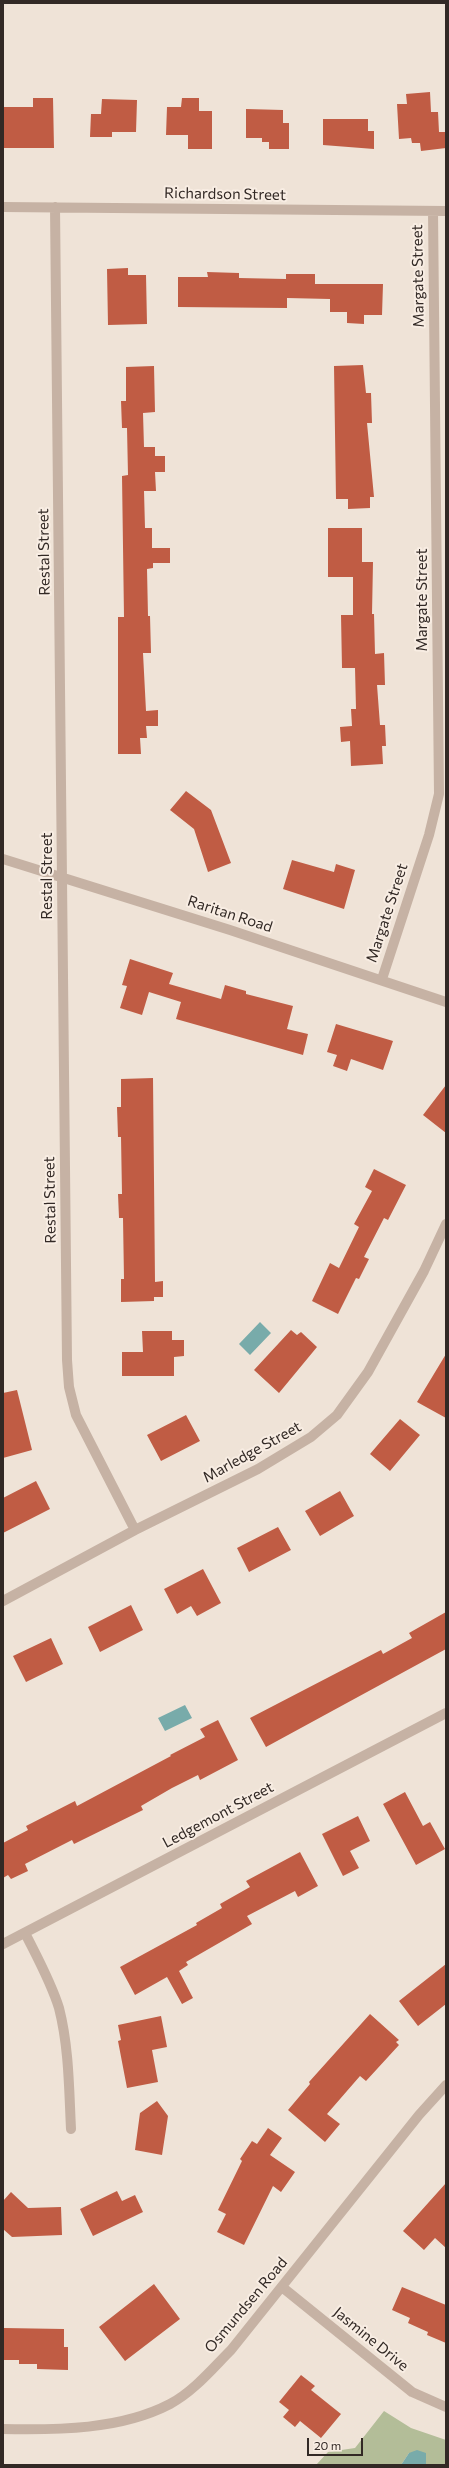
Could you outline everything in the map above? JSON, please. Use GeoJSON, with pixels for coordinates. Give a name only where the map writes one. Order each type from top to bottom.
{"type":"FeatureCollection","features":[{"type":"Feature","properties":{"kind":"street","name":"Richardson Street"},"geometry":{"type":"LineString","coordinates":[[3,207],[446,211]]}},
{"type":"Feature","properties":{"kind":"street","name":"Restal Street"},"geometry":{"type":"LineString","coordinates":[[55,207],[69,1387],[76,1416],[135,1530]]}},
{"type":"Feature","properties":{"kind":"street","name":"Margate Street"},"geometry":{"type":"LineString","coordinates":[[382,979],[429,835],[439,794],[432,211]]}},
{"type":"Feature","properties":{"kind":"street","name":"Raritan Road"},"geometry":{"type":"LineString","coordinates":[[3,859],[62,876],[382,979],[446,1002]]}},
{"type":"Feature","properties":{"kind":"street","name":"Marledge Street"},"geometry":{"type":"LineString","coordinates":[[3,1601],[135,1530],[258,1469],[311,1437],[337,1414],[368,1372],[385,1345],[446,1224]]}},
{"type":"Feature","properties":{"kind":"street","name":"Ledgemont Street"},"geometry":{"type":"LineString","coordinates":[[3,1944],[446,1713]]}},
{"type":"Feature","properties":{"kind":"street"},"geometry":{"type":"LineString","coordinates":[[25,1933],[43,1969],[58,2008],[67,2052],[71,2129]]}},
{"type":"Feature","properties":{"kind":"street","name":"Osmundsen Road"},"geometry":{"type":"LineString","coordinates":[[3,2429],[35,2430],[119,2422],[170,2404],[197,2384],[231,2350],[419,2115],[446,2085]]}},
{"type":"Feature","properties":{"kind":"street","name":"Jasmine Drive"},"geometry":{"type":"LineString","coordinates":[[282,2287],[412,2392],[446,2407]]}},
{"type":"Feature","properties":{"kind":"green space"},"geometry":{"type":"Polygon","coordinates":[[[384,2411],[411,2428],[446,2440],[446,2465],[426,2465],[426,2453],[409,2453],[401,2465],[316,2465],[328,2452],[355,2448],[384,2411]]]}},
{"type":"Feature","properties":{"kind":"water"},"geometry":{"type":"Polygon","coordinates":[[[260,1322],[271,1333],[250,1355],[239,1344],[260,1322]]]}},
{"type":"Feature","properties":{"kind":"water"},"geometry":{"type":"Polygon","coordinates":[[[185,1705],[192,1718],[165,1731],[158,1718],[185,1705]]]}},
{"type":"Feature","properties":{"kind":"water"},"geometry":{"type":"Polygon","coordinates":[[[417,2450],[426,2453],[426,2465],[401,2465],[409,2453],[417,2450]]]}},
{"type":"Feature","properties":{"kind":"building"},"geometry":{"type":"Polygon","coordinates":[[[430,92],[431,112],[438,112],[439,132],[446,132],[446,148],[421,151],[420,143],[412,143],[411,138],[399,139],[397,104],[407,104],[406,94],[430,92]]]}},
{"type":"Feature","properties":{"kind":"building"},"geometry":{"type":"Polygon","coordinates":[[[33,98],[53,98],[54,148],[3,148],[3,107],[33,107],[33,98]]]}},
{"type":"Feature","properties":{"kind":"building"},"geometry":{"type":"Polygon","coordinates":[[[182,98],[199,98],[199,111],[212,111],[212,149],[188,149],[188,135],[166,135],[167,107],[181,107],[182,98]]]}},
{"type":"Feature","properties":{"kind":"building"},"geometry":{"type":"Polygon","coordinates":[[[102,99],[137,100],[136,132],[112,132],[112,137],[90,137],[91,114],[101,114],[102,99]]]}},
{"type":"Feature","properties":{"kind":"building"},"geometry":{"type":"Polygon","coordinates":[[[246,109],[283,110],[283,123],[289,123],[289,149],[269,149],[269,142],[262,142],[262,138],[246,138],[246,109]]]}},
{"type":"Feature","properties":{"kind":"building"},"geometry":{"type":"Polygon","coordinates":[[[323,119],[368,119],[368,131],[374,131],[374,149],[323,145],[323,119]]]}},
{"type":"Feature","properties":{"kind":"building"},"geometry":{"type":"Polygon","coordinates":[[[128,268],[128,275],[146,275],[147,324],[108,325],[107,269],[128,268]]]}},
{"type":"Feature","properties":{"kind":"building"},"geometry":{"type":"Polygon","coordinates":[[[207,272],[239,273],[239,278],[286,279],[286,274],[315,274],[315,284],[383,284],[382,315],[364,315],[364,324],[347,323],[347,312],[330,312],[330,299],[287,298],[287,308],[178,307],[178,277],[208,277],[207,272]]]}},
{"type":"Feature","properties":{"kind":"building"},"geometry":{"type":"Polygon","coordinates":[[[363,365],[366,393],[371,393],[372,423],[367,423],[374,497],[370,497],[370,508],[348,509],[348,499],[336,499],[334,366],[363,365]]]}},
{"type":"Feature","properties":{"kind":"building"},"geometry":{"type":"Polygon","coordinates":[[[154,366],[155,412],[143,413],[144,447],[155,447],[155,456],[165,456],[165,472],[155,472],[156,491],[144,491],[145,528],[152,528],[152,548],[170,548],[170,563],[153,563],[153,568],[147,569],[148,616],[150,616],[151,653],[143,653],[146,711],[158,710],[158,726],[146,726],[147,738],[140,738],[141,754],[118,754],[118,617],[124,617],[122,476],[128,475],[127,428],[122,428],[121,401],[126,401],[126,367],[154,366]]]}},
{"type":"Feature","properties":{"kind":"building"},"geometry":{"type":"Polygon","coordinates":[[[328,528],[362,528],[362,562],[373,562],[372,614],[374,614],[375,654],[384,653],[385,685],[377,685],[380,725],[385,725],[386,746],[382,746],[383,764],[351,766],[350,741],[341,742],[340,727],[352,726],[351,709],[356,709],[355,668],[342,668],[341,615],[353,615],[353,577],[328,577],[328,528]]]}},
{"type":"Feature","properties":{"kind":"building"},"geometry":{"type":"Polygon","coordinates":[[[186,791],[211,810],[231,863],[208,872],[194,829],[170,810],[186,791]]]}},
{"type":"Feature","properties":{"kind":"building"},"geometry":{"type":"Polygon","coordinates":[[[292,860],[334,872],[336,864],[355,870],[344,909],[283,889],[292,860]]]}},
{"type":"Feature","properties":{"kind":"building"},"geometry":{"type":"Polygon","coordinates":[[[130,959],[173,973],[169,984],[221,999],[225,985],[246,991],[246,994],[293,1006],[287,1029],[308,1034],[303,1055],[176,1019],[181,1002],[149,992],[142,1015],[120,1008],[127,986],[122,985],[130,959]]]}},
{"type":"Feature","properties":{"kind":"building"},"geometry":{"type":"Polygon","coordinates":[[[336,1024],[393,1041],[383,1070],[351,1059],[347,1071],[333,1066],[337,1055],[327,1052],[336,1024]]]}},
{"type":"Feature","properties":{"kind":"building"},"geometry":{"type":"Polygon","coordinates":[[[153,1078],[155,1282],[163,1281],[163,1297],[154,1297],[154,1301],[121,1302],[121,1279],[124,1279],[123,1218],[119,1218],[118,1194],[122,1194],[121,1137],[118,1137],[117,1107],[121,1107],[121,1079],[153,1078]]]}},
{"type":"Feature","properties":{"kind":"building"},"geometry":{"type":"Polygon","coordinates":[[[446,1085],[446,1133],[423,1115],[446,1085]]]}},
{"type":"Feature","properties":{"kind":"building"},"geometry":{"type":"Polygon","coordinates":[[[374,1169],[406,1185],[388,1220],[384,1218],[364,1257],[369,1259],[359,1279],[356,1278],[338,1314],[312,1301],[330,1263],[339,1268],[359,1227],[354,1224],[372,1191],[365,1187],[374,1169]]]}},
{"type":"Feature","properties":{"kind":"building"},"geometry":{"type":"Polygon","coordinates":[[[291,1330],[297,1335],[301,1332],[317,1347],[279,1393],[254,1370],[291,1330]]]}},
{"type":"Feature","properties":{"kind":"building"},"geometry":{"type":"Polygon","coordinates":[[[142,1331],[172,1331],[172,1340],[184,1340],[184,1356],[174,1357],[174,1376],[122,1376],[122,1352],[143,1352],[142,1331]]]}},
{"type":"Feature","properties":{"kind":"building"},"geometry":{"type":"Polygon","coordinates":[[[446,1354],[446,1418],[417,1402],[446,1354]]]}},
{"type":"Feature","properties":{"kind":"building"},"geometry":{"type":"Polygon","coordinates":[[[17,1390],[32,1450],[3,1458],[3,1393],[17,1390]]]}},
{"type":"Feature","properties":{"kind":"building"},"geometry":{"type":"Polygon","coordinates":[[[186,1415],[200,1441],[161,1461],[147,1435],[186,1415]]]}},
{"type":"Feature","properties":{"kind":"building"},"geometry":{"type":"Polygon","coordinates":[[[400,1419],[420,1435],[390,1471],[370,1454],[400,1419]]]}},
{"type":"Feature","properties":{"kind":"building"},"geometry":{"type":"Polygon","coordinates":[[[36,1481],[50,1509],[3,1533],[3,1498],[36,1481]]]}},
{"type":"Feature","properties":{"kind":"building"},"geometry":{"type":"Polygon","coordinates":[[[340,1491],[354,1516],[320,1536],[305,1511],[340,1491]]]}},
{"type":"Feature","properties":{"kind":"building"},"geometry":{"type":"Polygon","coordinates":[[[278,1527],[291,1550],[249,1572],[237,1548],[278,1527]]]}},
{"type":"Feature","properties":{"kind":"building"},"geometry":{"type":"Polygon","coordinates":[[[203,1569],[221,1603],[197,1616],[191,1606],[177,1614],[164,1589],[203,1569]]]}},
{"type":"Feature","properties":{"kind":"building"},"geometry":{"type":"Polygon","coordinates":[[[131,1605],[143,1630],[100,1652],[88,1627],[131,1605]]]}},
{"type":"Feature","properties":{"kind":"building"},"geometry":{"type":"Polygon","coordinates":[[[446,1612],[446,1649],[266,1747],[250,1718],[381,1650],[383,1654],[412,1638],[409,1633],[446,1612]]]}},
{"type":"Feature","properties":{"kind":"building"},"geometry":{"type":"Polygon","coordinates":[[[51,1638],[63,1664],[26,1682],[13,1656],[51,1638]]]}},
{"type":"Feature","properties":{"kind":"building"},"geometry":{"type":"Polygon","coordinates":[[[218,1720],[238,1760],[200,1780],[198,1775],[141,1806],[143,1810],[74,1844],[72,1840],[25,1864],[28,1871],[11,1879],[8,1875],[3,1878],[3,1843],[28,1830],[26,1826],[75,1801],[77,1806],[171,1756],[170,1755],[205,1737],[200,1729],[218,1720]]]}},
{"type":"Feature","properties":{"kind":"building"},"geometry":{"type":"Polygon","coordinates":[[[405,1792],[423,1826],[430,1822],[445,1849],[416,1865],[383,1804],[405,1792]]]}},
{"type":"Feature","properties":{"kind":"building"},"geometry":{"type":"Polygon","coordinates":[[[358,1816],[370,1841],[350,1851],[359,1868],[343,1876],[322,1834],[358,1816]]]}},
{"type":"Feature","properties":{"kind":"building"},"geometry":{"type":"Polygon","coordinates":[[[300,1852],[318,1886],[298,1897],[295,1891],[247,1916],[252,1924],[186,1962],[188,1965],[179,1971],[193,1998],[182,2004],[167,1977],[135,1995],[120,1967],[197,1925],[196,1923],[222,1908],[220,1904],[250,1887],[246,1881],[300,1852]]]}},
{"type":"Feature","properties":{"kind":"building"},"geometry":{"type":"Polygon","coordinates":[[[446,1964],[446,2004],[418,2026],[399,2001],[446,1964]]]}},
{"type":"Feature","properties":{"kind":"building"},"geometry":{"type":"Polygon","coordinates":[[[370,2014],[399,2040],[396,2042],[399,2045],[366,2081],[360,2076],[327,2114],[340,2124],[325,2142],[288,2110],[310,2084],[309,2082],[370,2014]]]}},
{"type":"Feature","properties":{"kind":"building"},"geometry":{"type":"Polygon","coordinates":[[[161,2016],[167,2047],[152,2050],[158,2082],[127,2088],[118,2041],[121,2040],[118,2025],[161,2016]]]}},
{"type":"Feature","properties":{"kind":"building"},"geometry":{"type":"Polygon","coordinates":[[[157,2101],[168,2116],[162,2155],[135,2150],[140,2113],[157,2101]]]}},
{"type":"Feature","properties":{"kind":"building"},"geometry":{"type":"Polygon","coordinates":[[[268,2128],[282,2138],[270,2155],[295,2172],[281,2192],[273,2186],[244,2245],[217,2232],[226,2214],[218,2210],[242,2161],[240,2159],[252,2141],[257,2144],[268,2128]]]}},
{"type":"Feature","properties":{"kind":"building"},"geometry":{"type":"Polygon","coordinates":[[[446,2183],[446,2248],[435,2238],[424,2250],[403,2231],[446,2183]]]}},
{"type":"Feature","properties":{"kind":"building"},"geometry":{"type":"Polygon","coordinates":[[[117,2191],[122,2201],[135,2195],[143,2212],[93,2236],[80,2209],[117,2191]]]}},
{"type":"Feature","properties":{"kind":"building"},"geometry":{"type":"Polygon","coordinates":[[[11,2192],[28,2208],[61,2207],[62,2235],[12,2237],[3,2229],[3,2201],[11,2192]]]}},
{"type":"Feature","properties":{"kind":"building"},"geometry":{"type":"Polygon","coordinates":[[[154,2284],[180,2319],[125,2361],[99,2327],[154,2284]]]}},
{"type":"Feature","properties":{"kind":"building"},"geometry":{"type":"Polygon","coordinates":[[[402,2287],[446,2305],[446,2343],[427,2335],[428,2332],[408,2323],[410,2318],[392,2310],[402,2287]]]}},
{"type":"Feature","properties":{"kind":"building"},"geometry":{"type":"Polygon","coordinates":[[[4,2328],[64,2329],[64,2347],[68,2347],[68,2370],[37,2369],[37,2364],[19,2364],[19,2360],[4,2360],[4,2328]]]}},
{"type":"Feature","properties":{"kind":"building"},"geometry":{"type":"Polygon","coordinates":[[[301,2375],[315,2386],[311,2390],[341,2414],[321,2438],[300,2421],[295,2427],[283,2417],[289,2410],[279,2402],[301,2375]]]}}]}
